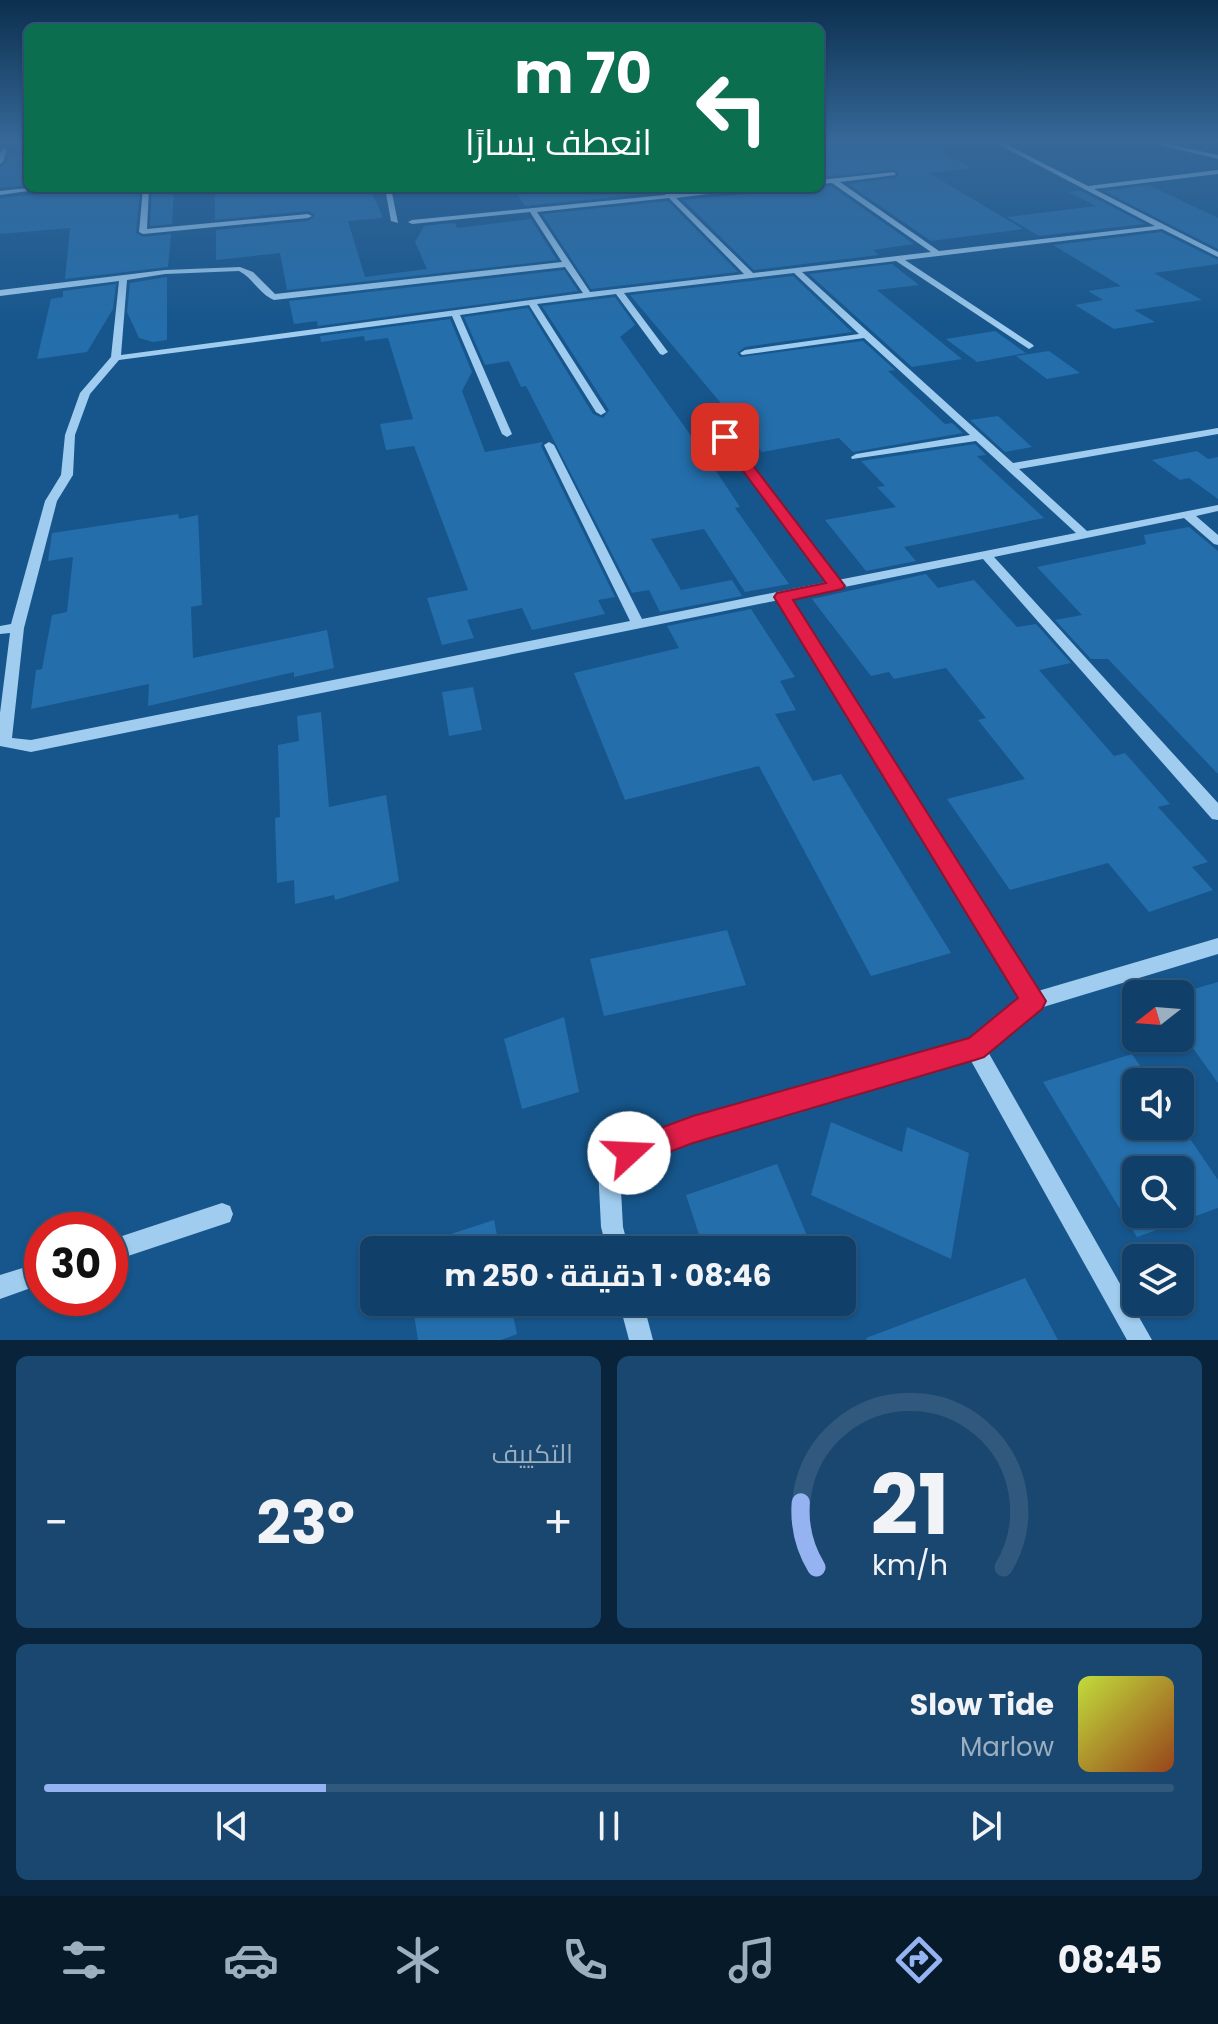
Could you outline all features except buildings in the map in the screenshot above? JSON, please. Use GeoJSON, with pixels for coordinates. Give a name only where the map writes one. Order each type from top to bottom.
{"type":"FeatureCollection","features":[{"type":"Feature","properties":{"kind":"street"},"geometry":{"type":"LineString","coordinates":[[145,204],[143,232],[308,216]]}},
{"type":"Feature","properties":{"kind":"street"},"geometry":{"type":"LineString","coordinates":[[391,204],[395,221]]}},
{"type":"Feature","properties":{"kind":"street"},"geometry":{"type":"LineString","coordinates":[[412,222],[596,204]]}},
{"type":"Feature","properties":{"kind":"street"},"geometry":{"type":"LineString","coordinates":[[678,204],[750,275]]}},
{"type":"Feature","properties":{"kind":"street"},"geometry":{"type":"LineString","coordinates":[[867,204],[936,252]]}},
{"type":"Feature","properties":{"kind":"street"},"geometry":{"type":"LineString","coordinates":[[1117,204],[1218,255]]}},
{"type":"Feature","properties":{"kind":"street"},"geometry":{"type":"LineString","coordinates":[[532,210],[588,295]]}},
{"type":"Feature","properties":{"kind":"street"},"geometry":{"type":"LineString","coordinates":[[116,358],[588,295],[1163,227]]}},
{"type":"Feature","properties":{"kind":"street"},"geometry":{"type":"LineString","coordinates":[[895,257],[1029,346]]}},
{"type":"Feature","properties":{"kind":"street"},"geometry":{"type":"LineString","coordinates":[[0,293],[165,272],[240,269],[250,273],[264,293],[274,297],[567,264]]}},
{"type":"Feature","properties":{"kind":"street"},"geometry":{"type":"LineString","coordinates":[[795,270],[1084,534]]}},
{"type":"Feature","properties":{"kind":"street"},"geometry":{"type":"LineString","coordinates":[[123,278],[116,358],[85,393],[70,435],[67,475],[51,501],[17,628],[4,742],[31,746],[1218,508]]}},
{"type":"Feature","properties":{"kind":"street"},"geometry":{"type":"LineString","coordinates":[[619,293],[663,352]]}},
{"type":"Feature","properties":{"kind":"street"},"geometry":{"type":"LineString","coordinates":[[532,303],[601,412]]}},
{"type":"Feature","properties":{"kind":"street"},"geometry":{"type":"LineString","coordinates":[[455,312],[507,434]]}},
{"type":"Feature","properties":{"kind":"street"},"geometry":{"type":"LineString","coordinates":[[745,353],[868,335]]}},
{"type":"Feature","properties":{"kind":"street"},"geometry":{"type":"LineString","coordinates":[[706,412],[836,586]]}},
{"type":"Feature","properties":{"kind":"street"},"geometry":{"type":"LineString","coordinates":[[1011,467],[1218,431]]}},
{"type":"Feature","properties":{"kind":"street"},"geometry":{"type":"LineString","coordinates":[[856,457],[978,437]]}},
{"type":"Feature","properties":{"kind":"street"},"geometry":{"type":"LineString","coordinates":[[549,445],[638,625]]}},
{"type":"Feature","properties":{"kind":"street"},"geometry":{"type":"LineString","coordinates":[[1186,514],[1218,541]]}},
{"type":"Feature","properties":{"kind":"street"},"geometry":{"type":"LineString","coordinates":[[985,554],[1218,814]]}},
{"type":"Feature","properties":{"kind":"street"},"geometry":{"type":"LineString","coordinates":[[783,597],[1034,1001]]}},
{"type":"Feature","properties":{"kind":"street"},"geometry":{"type":"LineString","coordinates":[[0,630],[17,628]]}},
{"type":"Feature","properties":{"kind":"street"},"geometry":{"type":"LineString","coordinates":[[614,1236],[609,1167],[629,1153],[693,1130],[975,1048],[1034,1001],[1218,946]]}},
{"type":"Feature","properties":{"kind":"street"},"geometry":{"type":"LineString","coordinates":[[975,1048],[1140,1340]]}},
{"type":"Feature","properties":{"kind":"street"},"geometry":{"type":"LineString","coordinates":[[128,1245],[222,1214]]}},
{"type":"Feature","properties":{"kind":"street"},"geometry":{"type":"LineString","coordinates":[[0,1287],[24,1279]]}},
{"type":"Feature","properties":{"kind":"street"},"geometry":{"type":"LineString","coordinates":[[635,1316],[641,1340]]}},
{"type":"Feature","properties":{"kind":"route"},"geometry":{"type":"LineString","coordinates":[[629,1153],[693,1130],[975,1048],[1034,1001],[783,597],[836,586],[725,437]]}}]}
